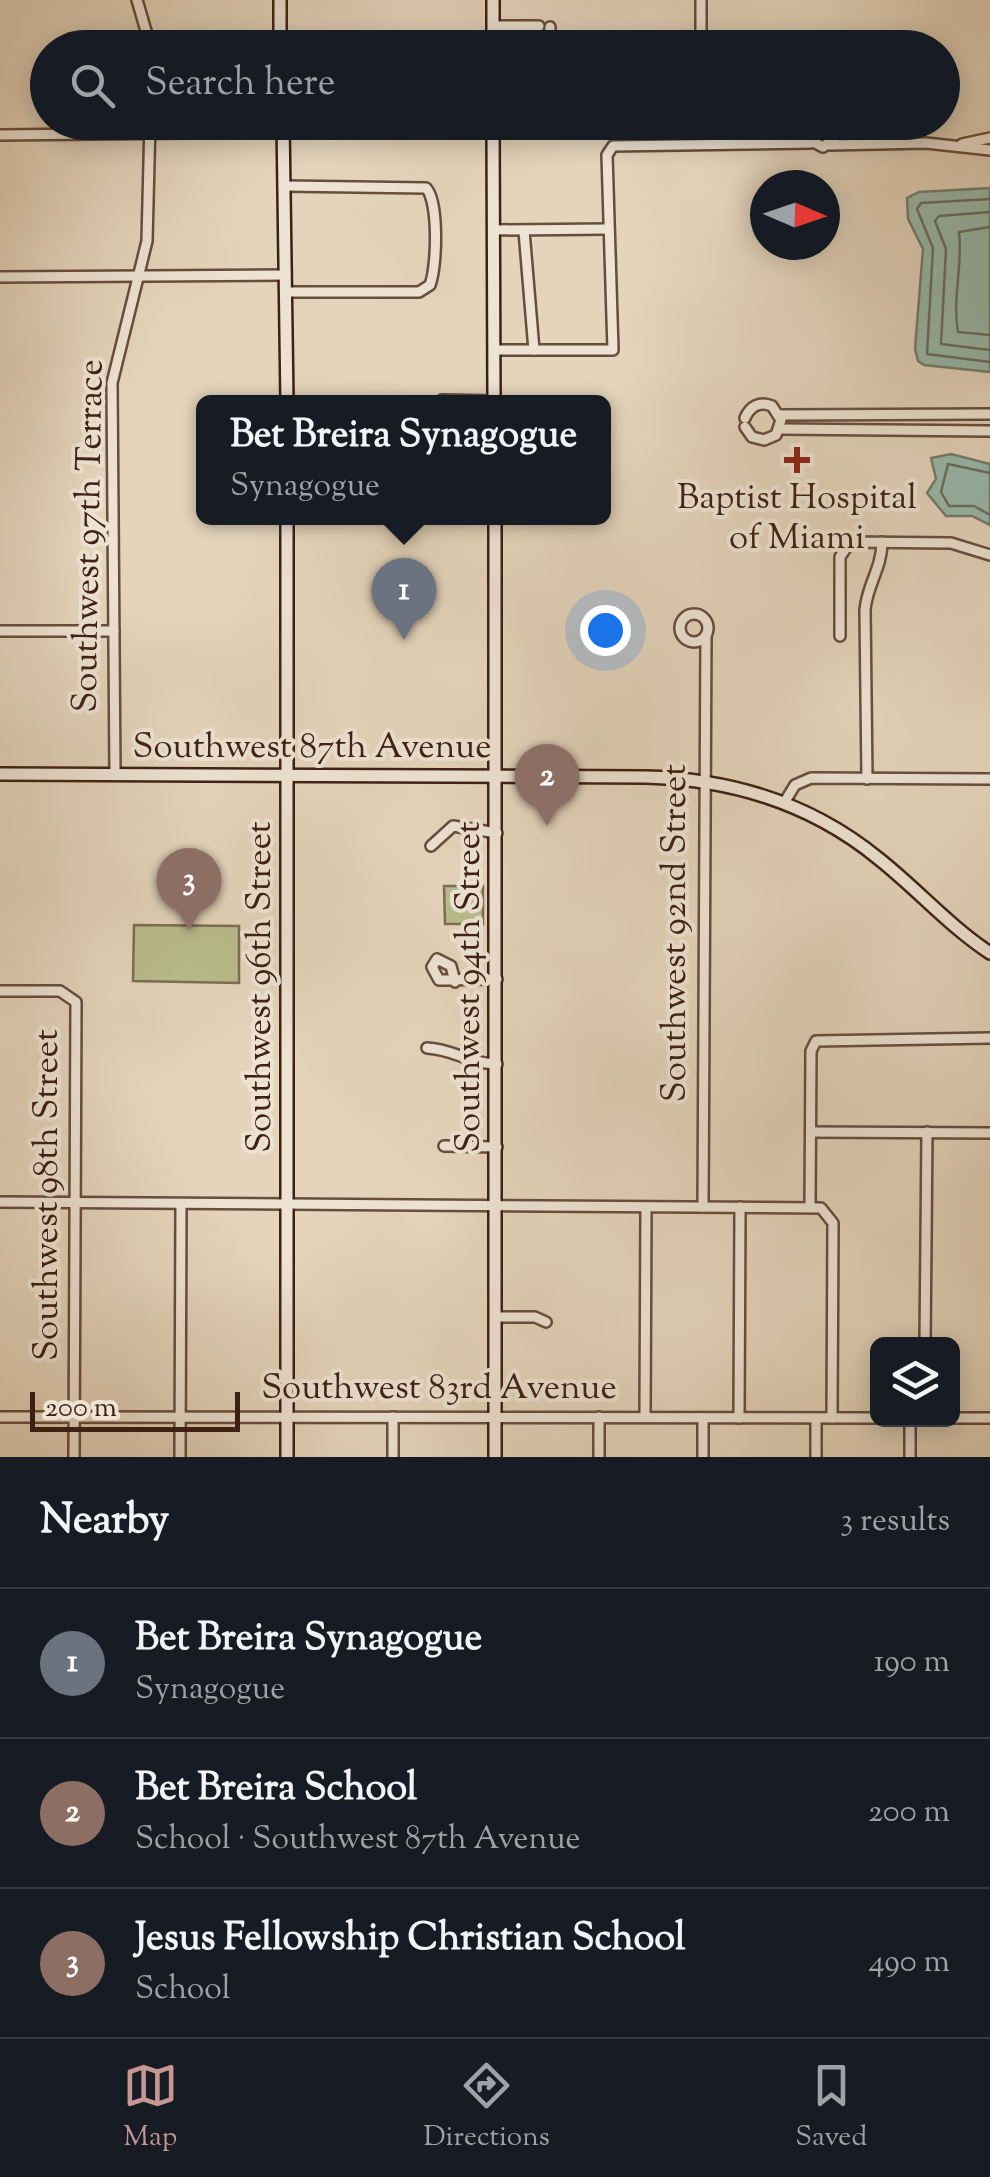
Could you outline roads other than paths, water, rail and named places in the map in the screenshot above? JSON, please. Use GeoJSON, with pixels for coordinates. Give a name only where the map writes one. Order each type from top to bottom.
{"type":"FeatureCollection","features":[{"type":"Feature","properties":{"kind":"street"},"geometry":{"type":"LineString","coordinates":[[138,0],[146,30]]}},
{"type":"Feature","properties":{"kind":"street"},"geometry":{"type":"LineString","coordinates":[[280,0],[280,30]]}},
{"type":"Feature","properties":{"kind":"street"},"geometry":{"type":"LineString","coordinates":[[493,0],[493,30]]}},
{"type":"Feature","properties":{"kind":"street"},"geometry":{"type":"LineString","coordinates":[[702,0],[702,30]]}},
{"type":"Feature","properties":{"kind":"street"},"geometry":{"type":"LineString","coordinates":[[493,26],[544,26],[545,30]]}},
{"type":"Feature","properties":{"kind":"street"},"geometry":{"type":"LineString","coordinates":[[0,134],[30,133]]}},
{"type":"Feature","properties":{"kind":"street"},"geometry":{"type":"LineString","coordinates":[[962,144],[990,138]]}},
{"type":"Feature","properties":{"kind":"street","name":"Southwest 97th Terrace"},"geometry":{"type":"LineString","coordinates":[[114,775],[112,383],[148,234],[150,140]]}},
{"type":"Feature","properties":{"kind":"street"},"geometry":{"type":"LineString","coordinates":[[284,140],[286,395]]}},
{"type":"Feature","properties":{"kind":"street"},"geometry":{"type":"LineString","coordinates":[[493,140],[494,395]]}},
{"type":"Feature","properties":{"kind":"street"},"geometry":{"type":"LineString","coordinates":[[763,143],[770,140]]}},
{"type":"Feature","properties":{"kind":"street"},"geometry":{"type":"LineString","coordinates":[[830,145],[831,140]]}},
{"type":"Feature","properties":{"kind":"street"},"geometry":{"type":"LineString","coordinates":[[873,140],[878,142]]}},
{"type":"Feature","properties":{"kind":"street"},"geometry":{"type":"LineString","coordinates":[[494,350],[614,350],[608,229],[610,148],[621,144],[763,143],[810,143],[819,148],[878,142],[962,144],[990,150]]}},
{"type":"Feature","properties":{"kind":"street"},"geometry":{"type":"LineString","coordinates":[[285,186],[415,186],[431,193],[434,268],[428,288],[419,292],[286,292]]}},
{"type":"Feature","properties":{"kind":"street"},"geometry":{"type":"LineString","coordinates":[[494,230],[608,229]]}},
{"type":"Feature","properties":{"kind":"street"},"geometry":{"type":"LineString","coordinates":[[524,230],[534,350]]}},
{"type":"Feature","properties":{"kind":"street"},"geometry":{"type":"LineString","coordinates":[[0,277],[286,276]]}},
{"type":"Feature","properties":{"kind":"street"},"geometry":{"type":"LineString","coordinates":[[990,414],[780,414],[772,406],[761,404],[745,422],[752,437],[764,440],[779,430],[990,431]]}},
{"type":"Feature","properties":{"kind":"street"},"geometry":{"type":"LineString","coordinates":[[779,430],[780,414]]}},
{"type":"Feature","properties":{"kind":"street","name":"Southwest 96th Street"},"geometry":{"type":"LineString","coordinates":[[288,525],[288,1457]]}},
{"type":"Feature","properties":{"kind":"street","name":"Southwest 94th Street"},"geometry":{"type":"LineString","coordinates":[[495,1457],[496,525]]}},
{"type":"Feature","properties":{"kind":"street"},"geometry":{"type":"LineString","coordinates":[[840,636],[841,552],[850,542],[952,543],[990,556]]}},
{"type":"Feature","properties":{"kind":"street"},"geometry":{"type":"LineString","coordinates":[[867,778],[866,602],[881,564],[882,542]]}},
{"type":"Feature","properties":{"kind":"street"},"geometry":{"type":"LineString","coordinates":[[686,617],[703,618],[706,635],[694,642],[681,633],[686,617]]}},
{"type":"Feature","properties":{"kind":"street"},"geometry":{"type":"LineString","coordinates":[[0,631],[114,632]]}},
{"type":"Feature","properties":{"kind":"street","name":"Southwest 92nd Street"},"geometry":{"type":"LineString","coordinates":[[704,1206],[706,635]]}},
{"type":"Feature","properties":{"kind":"street","name":"Southwest 92nd Street"},"geometry":{"type":"LineString","coordinates":[[694,642],[704,660]]}},
{"type":"Feature","properties":{"kind":"street","name":"Southwest 87th Avenue"},"geometry":{"type":"LineString","coordinates":[[0,774],[704,782],[784,803],[864,847],[990,953]]}},
{"type":"Feature","properties":{"kind":"street"},"geometry":{"type":"LineString","coordinates":[[784,803],[792,788],[805,780],[990,780]]}},
{"type":"Feature","properties":{"kind":"street"},"geometry":{"type":"LineString","coordinates":[[431,846],[453,826],[497,833]]}},
{"type":"Feature","properties":{"kind":"street"},"geometry":{"type":"LineString","coordinates":[[455,982],[497,979]]}},
{"type":"Feature","properties":{"kind":"street","name":"Southwest 98th Street"},"geometry":{"type":"LineString","coordinates":[[0,991],[60,991],[72,996],[76,1007],[74,1457]]}},
{"type":"Feature","properties":{"kind":"street"},"geometry":{"type":"LineString","coordinates":[[810,1206],[811,1051],[816,1041],[990,1038]]}},
{"type":"Feature","properties":{"kind":"street"},"geometry":{"type":"LineString","coordinates":[[427,1048],[446,1048],[465,1061],[497,1064]]}},
{"type":"Feature","properties":{"kind":"street"},"geometry":{"type":"LineString","coordinates":[[811,1132],[990,1133]]}},
{"type":"Feature","properties":{"kind":"street"},"geometry":{"type":"LineString","coordinates":[[925,1337],[926,1132]]}},
{"type":"Feature","properties":{"kind":"street"},"geometry":{"type":"LineString","coordinates":[[444,1146],[497,1147]]}},
{"type":"Feature","properties":{"kind":"street"},"geometry":{"type":"LineString","coordinates":[[0,1202],[810,1206],[825,1210],[833,1223],[832,1418]]}},
{"type":"Feature","properties":{"kind":"street"},"geometry":{"type":"LineString","coordinates":[[180,1457],[182,1205]]}},
{"type":"Feature","properties":{"kind":"street"},"geometry":{"type":"LineString","coordinates":[[645,1417],[646,1207]]}},
{"type":"Feature","properties":{"kind":"street"},"geometry":{"type":"LineString","coordinates":[[739,1418],[740,1207]]}},
{"type":"Feature","properties":{"kind":"street"},"geometry":{"type":"LineString","coordinates":[[496,1316],[535,1317],[546,1322]]}},
{"type":"Feature","properties":{"kind":"street","name":"Southwest 83rd Avenue"},"geometry":{"type":"LineString","coordinates":[[0,1417],[870,1418]]}},
{"type":"Feature","properties":{"kind":"street"},"geometry":{"type":"LineString","coordinates":[[392,1457],[393,1417]]}},
{"type":"Feature","properties":{"kind":"street"},"geometry":{"type":"LineString","coordinates":[[599,1417],[599,1457]]}},
{"type":"Feature","properties":{"kind":"street"},"geometry":{"type":"LineString","coordinates":[[702,1457],[703,1418]]}},
{"type":"Feature","properties":{"kind":"street"},"geometry":{"type":"LineString","coordinates":[[816,1418],[816,1457]]}},
{"type":"Feature","properties":{"kind":"street"},"geometry":{"type":"LineString","coordinates":[[960,1418],[990,1418]]}},
{"type":"Feature","properties":{"kind":"street"},"geometry":{"type":"LineString","coordinates":[[910,1427],[910,1457]]}},
{"type":"Feature","properties":{"kind":"water"},"geometry":{"type":"Polygon","coordinates":[[[990,188],[990,372],[924,365],[918,361],[915,349],[923,249],[908,219],[907,198],[919,192],[990,188]]]}},
{"type":"Feature","properties":{"kind":"water"},"geometry":{"type":"Polygon","coordinates":[[[951,454],[990,464],[990,525],[972,516],[946,516],[927,493],[936,479],[931,458],[951,454]]]}},
{"type":"Feature","properties":{"kind":"place","name":"Baptist Hospital of Miami"},"geometry":{"type":"Point","coordinates":[797,460]}},
{"type":"Feature","properties":{"kind":"place","name":"Bet Breira Synagogue"},"geometry":{"type":"Point","coordinates":[404,640]}},
{"type":"Feature","properties":{"kind":"place","name":"Bet Breira School"},"geometry":{"type":"Point","coordinates":[547,826]}},
{"type":"Feature","properties":{"kind":"place","name":"Jesus Fellowship Christian School"},"geometry":{"type":"Point","coordinates":[189,930]}}]}
